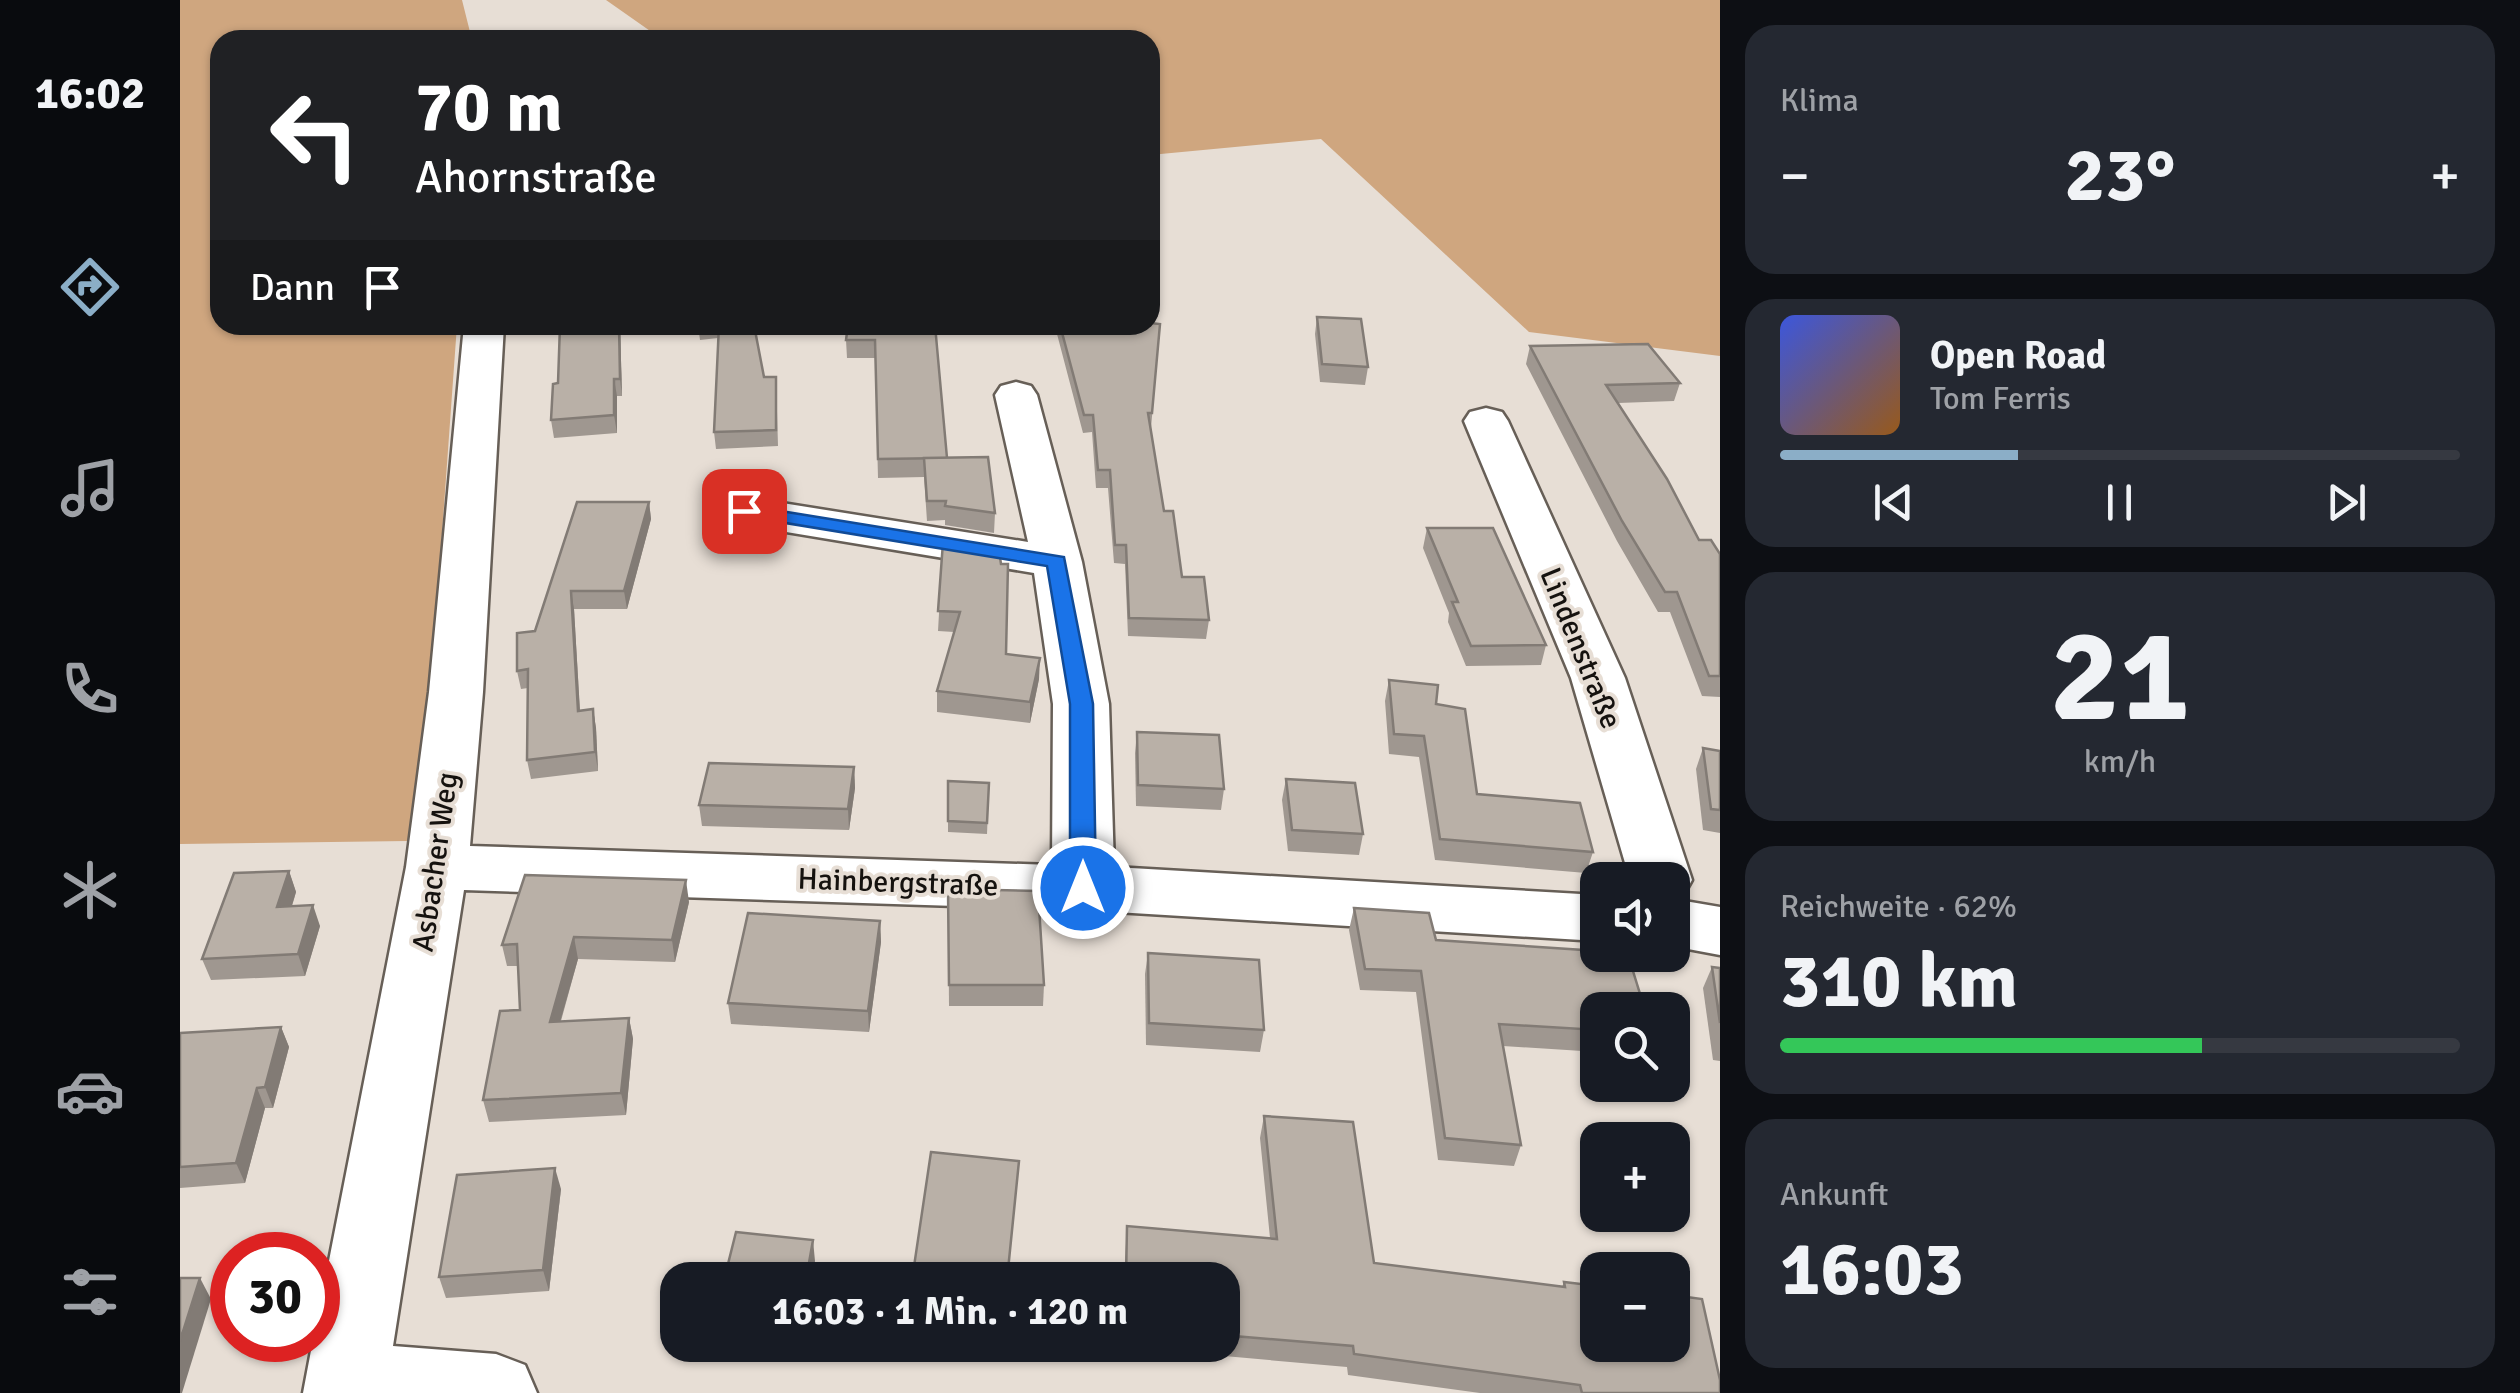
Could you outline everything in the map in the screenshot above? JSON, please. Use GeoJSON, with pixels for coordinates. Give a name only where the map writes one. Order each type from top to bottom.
{"type":"FeatureCollection","features":[{"type":"Feature","properties":{"kind":"street","name":"Asbacher Weg"},"geometry":{"type":"LineString","coordinates":[[346,1387],[437,867],[456,692],[483,335]]}},
{"type":"Feature","properties":{"kind":"street"},"geometry":{"type":"LineString","coordinates":[[1016,395],[1056,562],[1082,704],[1083,888]]}},
{"type":"Feature","properties":{"kind":"street","name":"Lindenstraße"},"geometry":{"type":"LineString","coordinates":[[1486,421],[1598,678],[1654,862]]}},
{"type":"Feature","properties":{"kind":"street"},"geometry":{"type":"LineString","coordinates":[[744,511],[1056,562]]}},
{"type":"Feature","properties":{"kind":"street","name":"Hainbergstraße"},"geometry":{"type":"LineString","coordinates":[[437,867],[1083,888],[1580,917]]}},
{"type":"Feature","properties":{"kind":"street"},"geometry":{"type":"LineString","coordinates":[[1690,925],[1720,931]]}},
{"type":"Feature","properties":{"kind":"street"},"geometry":{"type":"LineString","coordinates":[[346,1387],[496,1393]]}},
{"type":"Feature","properties":{"kind":"shaded area"},"geometry":{"type":"Polygon","coordinates":[[[180,0],[462,0],[470,30],[210,30],[210,335],[456,335],[431,686],[408,841],[180,844],[180,0]]]}},
{"type":"Feature","properties":{"kind":"shaded area"},"geometry":{"type":"Polygon","coordinates":[[[606,0],[1720,0],[1720,356],[1529,332],[1321,139],[1160,154],[1160,30],[649,30],[606,0]]]}},
{"type":"Feature","properties":{"kind":"building"},"geometry":{"type":"Polygon","coordinates":[[[1317,317],[1361,319],[1368,367],[1322,364],[1317,317]]]}},
{"type":"Feature","properties":{"kind":"building"},"geometry":{"type":"Polygon","coordinates":[[[560,335],[619,335],[620,379],[614,379],[614,415],[551,420],[553,384],[558,383],[560,335]]]}},
{"type":"Feature","properties":{"kind":"building"},"geometry":{"type":"Polygon","coordinates":[[[719,335],[756,335],[764,377],[776,377],[776,430],[714,432],[719,335]]]}},
{"type":"Feature","properties":{"kind":"building"},"geometry":{"type":"Polygon","coordinates":[[[847,335],[936,335],[947,458],[878,459],[875,340],[846,340],[847,335]]]}},
{"type":"Feature","properties":{"kind":"building"},"geometry":{"type":"Polygon","coordinates":[[[1063,335],[1159,335],[1152,413],[1148,413],[1164,511],[1173,511],[1182,577],[1204,577],[1209,620],[1129,618],[1126,545],[1115,545],[1110,470],[1098,470],[1093,415],[1084,415],[1063,335]]]}},
{"type":"Feature","properties":{"kind":"building"},"geometry":{"type":"Polygon","coordinates":[[[1648,344],[1680,383],[1606,385],[1667,479],[1699,540],[1711,540],[1720,554],[1720,676],[1709,676],[1677,592],[1665,592],[1622,521],[1530,346],[1648,344]]]}},
{"type":"Feature","properties":{"kind":"building"},"geometry":{"type":"Polygon","coordinates":[[[988,457],[995,513],[945,506],[946,501],[927,501],[924,458],[988,457]]]}},
{"type":"Feature","properties":{"kind":"building"},"geometry":{"type":"Polygon","coordinates":[[[577,502],[649,502],[624,591],[571,591],[578,711],[593,709],[595,752],[527,760],[528,669],[517,671],[517,633],[535,631],[577,502]]]}},
{"type":"Feature","properties":{"kind":"building"},"geometry":{"type":"Polygon","coordinates":[[[1427,528],[1493,528],[1546,645],[1471,646],[1452,602],[1458,602],[1427,528]]]}},
{"type":"Feature","properties":{"kind":"building"},"geometry":{"type":"Polygon","coordinates":[[[943,542],[999,551],[1001,564],[1008,564],[1006,654],[1040,658],[1030,702],[937,691],[960,612],[938,611],[943,542]]]}},
{"type":"Feature","properties":{"kind":"building"},"geometry":{"type":"Polygon","coordinates":[[[1389,680],[1438,685],[1436,704],[1465,709],[1477,794],[1580,803],[1593,852],[1440,839],[1424,736],[1394,734],[1389,680]]]}},
{"type":"Feature","properties":{"kind":"building"},"geometry":{"type":"Polygon","coordinates":[[[1137,732],[1219,735],[1224,789],[1138,785],[1137,732]]]}},
{"type":"Feature","properties":{"kind":"building"},"geometry":{"type":"Polygon","coordinates":[[[1703,748],[1720,751],[1720,810],[1711,809],[1703,748]]]}},
{"type":"Feature","properties":{"kind":"building"},"geometry":{"type":"Polygon","coordinates":[[[709,763],[854,767],[848,809],[699,805],[709,763]]]}},
{"type":"Feature","properties":{"kind":"building"},"geometry":{"type":"Polygon","coordinates":[[[1286,779],[1355,783],[1363,834],[1292,830],[1286,779]]]}},
{"type":"Feature","properties":{"kind":"building"},"geometry":{"type":"Polygon","coordinates":[[[948,781],[989,783],[987,823],[948,821],[948,781]]]}},
{"type":"Feature","properties":{"kind":"building"},"geometry":{"type":"Polygon","coordinates":[[[289,871],[277,907],[313,905],[298,954],[202,959],[234,873],[289,871]]]}},
{"type":"Feature","properties":{"kind":"building"},"geometry":{"type":"Polygon","coordinates":[[[525,875],[686,880],[672,940],[574,937],[550,1022],[629,1018],[621,1093],[483,1100],[500,1011],[520,1010],[517,944],[502,945],[525,875]]]}},
{"type":"Feature","properties":{"kind":"building"},"geometry":{"type":"Polygon","coordinates":[[[948,889],[1038,891],[1044,985],[949,985],[948,889]]]}},
{"type":"Feature","properties":{"kind":"building"},"geometry":{"type":"Polygon","coordinates":[[[1354,908],[1429,913],[1436,940],[1580,950],[1580,972],[1633,972],[1639,992],[1580,992],[1580,1029],[1499,1024],[1521,1145],[1445,1138],[1421,971],[1365,969],[1354,908]]]}},
{"type":"Feature","properties":{"kind":"building"},"geometry":{"type":"Polygon","coordinates":[[[748,913],[880,921],[868,1011],[728,1003],[748,913]]]}},
{"type":"Feature","properties":{"kind":"building"},"geometry":{"type":"Polygon","coordinates":[[[1148,953],[1259,960],[1264,1030],[1149,1023],[1148,953]]]}},
{"type":"Feature","properties":{"kind":"building"},"geometry":{"type":"Polygon","coordinates":[[[1712,967],[1720,968],[1720,1023],[1712,967]]]}},
{"type":"Feature","properties":{"kind":"building"},"geometry":{"type":"Polygon","coordinates":[[[281,1027],[265,1087],[257,1088],[236,1163],[180,1167],[180,1033],[281,1027]]]}},
{"type":"Feature","properties":{"kind":"building"},"geometry":{"type":"Polygon","coordinates":[[[1264,1116],[1353,1122],[1374,1263],[1565,1287],[1564,1282],[1580,1284],[1580,1362],[1690,1362],[1690,1297],[1702,1299],[1720,1393],[1582,1393],[1580,1385],[1354,1354],[1353,1346],[1240,1337],[1240,1262],[1126,1262],[1127,1226],[1277,1239],[1264,1116]]]}},
{"type":"Feature","properties":{"kind":"building"},"geometry":{"type":"Polygon","coordinates":[[[931,1152],[1019,1161],[1009,1262],[915,1262],[931,1152]]]}},
{"type":"Feature","properties":{"kind":"building"},"geometry":{"type":"Polygon","coordinates":[[[555,1168],[543,1270],[439,1277],[457,1175],[555,1168]]]}},
{"type":"Feature","properties":{"kind":"building"},"geometry":{"type":"Polygon","coordinates":[[[736,1232],[813,1240],[809,1262],[728,1262],[736,1232]]]}},
{"type":"Feature","properties":{"kind":"building"},"geometry":{"type":"Polygon","coordinates":[[[180,1278],[200,1278],[180,1341],[180,1278]]]}},
{"type":"Feature","properties":{"kind":"route"},"geometry":{"type":"LineString","coordinates":[[744,511],[1056,562],[1082,704],[1083,888]]}}]}
